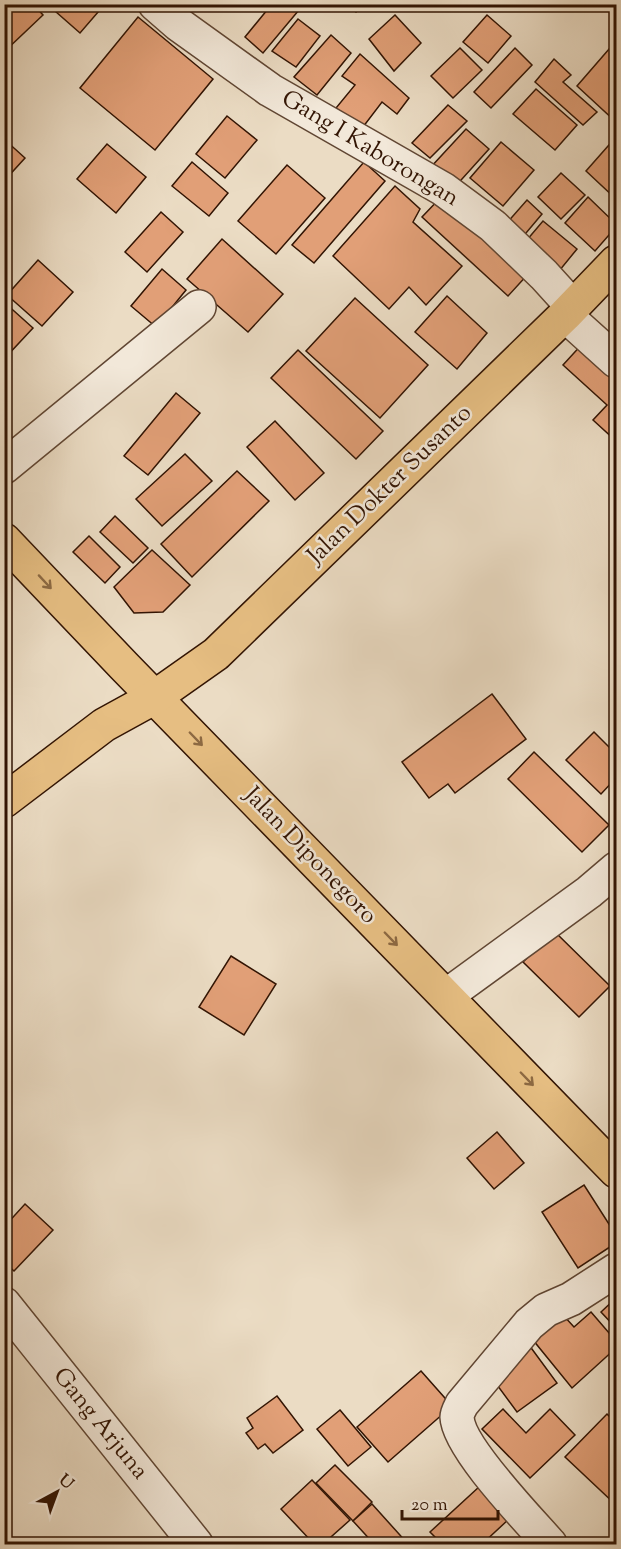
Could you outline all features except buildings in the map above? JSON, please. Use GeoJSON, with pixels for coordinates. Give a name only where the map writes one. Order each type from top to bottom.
{"type":"FeatureCollection","features":[{"type":"Feature","properties":{"kind":"main road","name":"Jalan Dokter Susanto"},"geometry":{"type":"LineString","coordinates":[[4,801],[104,724],[155,698],[216,654],[569,311],[616,262]]}},
{"type":"Feature","properties":{"kind":"main road","name":"Jalan Diponegoro"},"geometry":{"type":"LineString","coordinates":[[4,540],[616,1171]]}},
{"type":"Feature","properties":{"kind":"street","name":"Gang I Kaborongan"},"geometry":{"type":"LineString","coordinates":[[155,4],[178,24],[270,90],[443,189],[493,226],[544,275],[569,311],[616,361]]}},
{"type":"Feature","properties":{"kind":"street"},"geometry":{"type":"LineString","coordinates":[[4,467],[199,307]]}},
{"type":"Feature","properties":{"kind":"street"},"geometry":{"type":"LineString","coordinates":[[446,996],[589,892],[616,869]]}},
{"type":"Feature","properties":{"kind":"street"},"geometry":{"type":"LineString","coordinates":[[550,1545],[471,1452],[460,1429],[457,1415],[462,1404],[529,1324],[546,1310],[571,1299],[616,1270]]}},
{"type":"Feature","properties":{"kind":"street","name":"Gang Arjuna"},"geometry":{"type":"LineString","coordinates":[[4,1304],[196,1545]]}}]}
